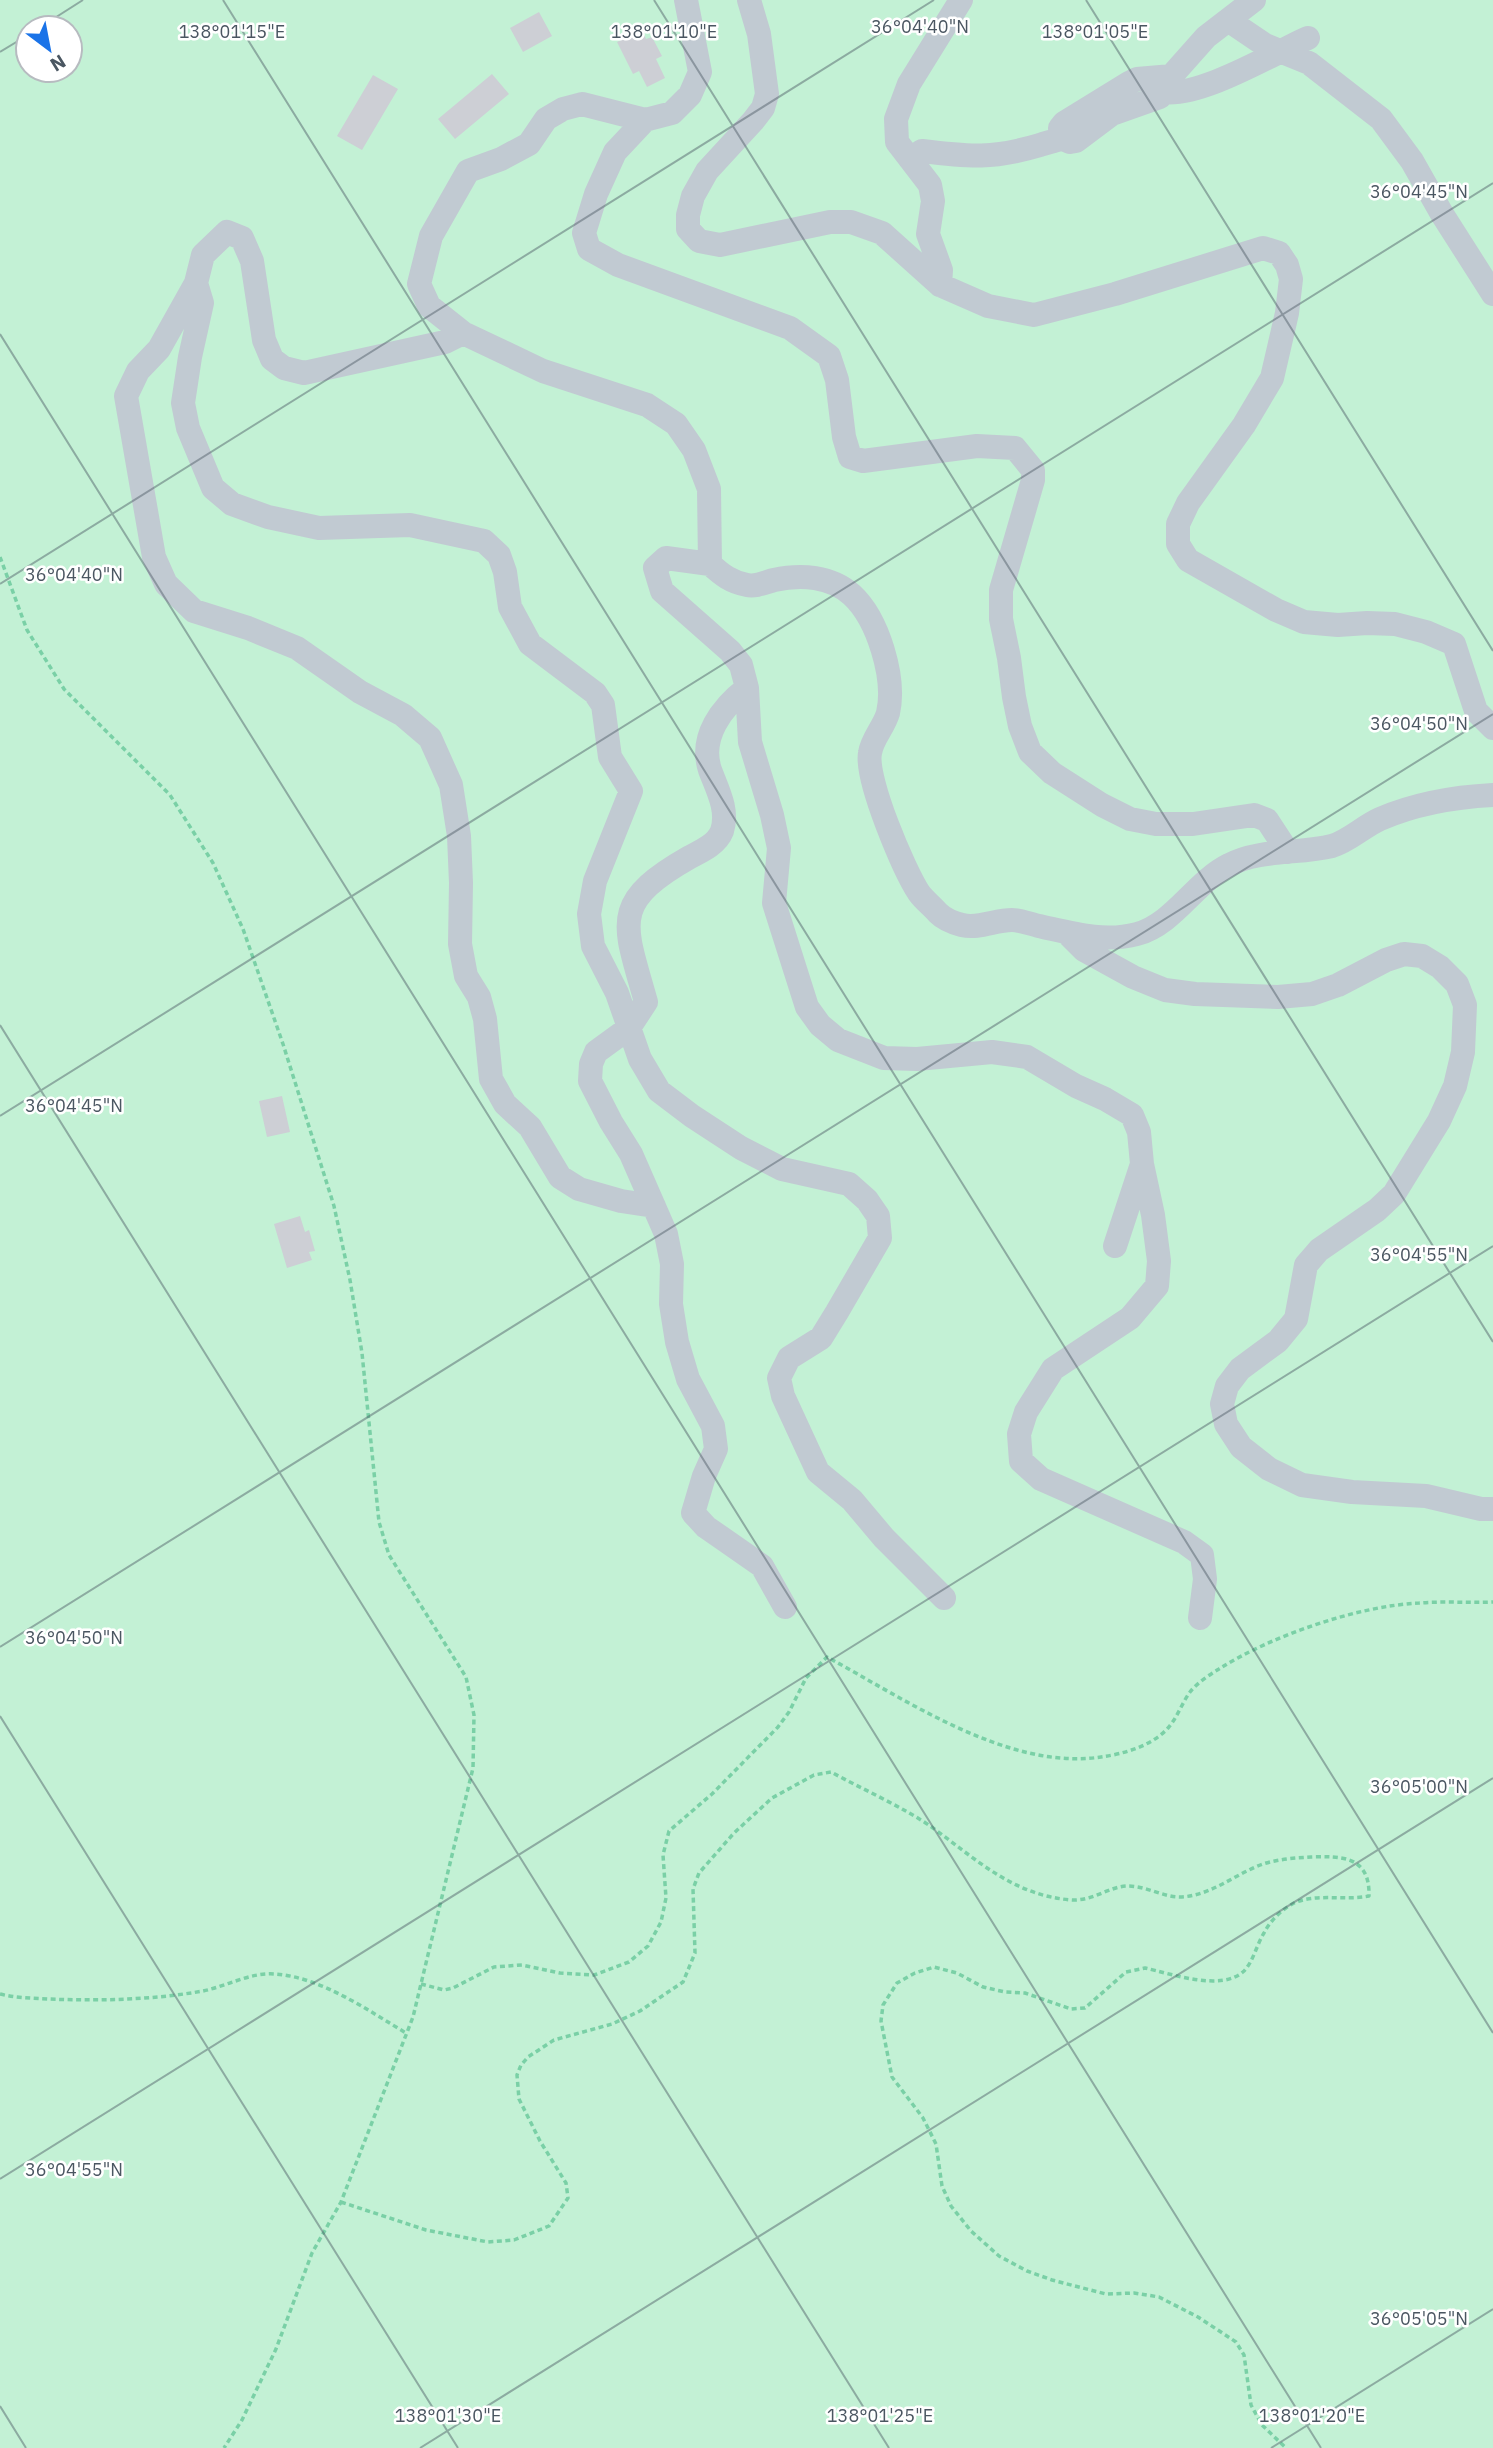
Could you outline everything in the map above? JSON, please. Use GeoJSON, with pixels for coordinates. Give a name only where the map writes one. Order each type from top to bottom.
{"type":"FeatureCollection","features":[{"type":"Feature","properties":{"kind":"street"},"geometry":{"type":"LineString","coordinates":[[686,0],[700,72],[690,95],[672,113],[645,120],[582,104],[563,109],[546,119],[529,144],[501,159],[468,171],[431,236],[419,284],[429,306],[463,333],[543,371],[647,405],[676,424],[694,450],[709,489],[710,564]]}},
{"type":"Feature","properties":{"kind":"street"},"geometry":{"type":"LineString","coordinates":[[749,0],[759,34],[766,94],[763,108],[707,171],[693,196],[688,229],[698,241],[720,245],[830,222],[850,222],[882,233],[940,285],[988,306],[1034,316],[1263,248],[1279,253],[1287,265],[1291,279],[1287,313],[1272,378],[1244,425],[1188,503],[1178,524],[1178,544],[1188,561],[1276,611],[1304,622],[1338,625],[1395,624],[1426,632],[1454,644],[1476,712],[1493,728]]}},
{"type":"Feature","properties":{"kind":"street"},"geometry":{"type":"LineString","coordinates":[[940,285],[941,270],[928,234],[933,201],[930,185],[897,142],[897,119],[909,84],[961,0]]}},
{"type":"Feature","properties":{"kind":"street"},"geometry":{"type":"LineString","coordinates":[[910,159],[922,151],[967,157],[999,156],[1060,138],[1076,141],[1112,114],[1160,97],[1167,84],[1206,37],[1254,0]]}},
{"type":"Feature","properties":{"kind":"street"},"geometry":{"type":"LineString","coordinates":[[1228,20],[1265,45],[1309,63],[1366,106],[1393,133],[1493,295]]}},
{"type":"Feature","properties":{"kind":"street"},"geometry":{"type":"LineString","coordinates":[[1167,84],[1176,94],[1227,76],[1308,37]]}},
{"type":"Feature","properties":{"kind":"street"},"geometry":{"type":"LineString","coordinates":[[645,120],[615,152],[596,194],[584,233],[589,250],[618,265],[790,328],[813,343],[829,356],[837,380],[844,437],[850,457],[863,461],[977,446],[1014,448],[1033,470],[1033,480],[1001,590],[1001,619],[1020,726],[1030,752],[1052,773],[1102,805],[1130,819],[1156,824],[1193,824],[1254,816],[1267,820],[1288,852]]}},
{"type":"Feature","properties":{"kind":"street"},"geometry":{"type":"LineString","coordinates":[[463,333],[445,342],[304,373],[284,368],[272,359],[264,340],[252,261],[242,239],[227,232],[203,255],[196,283],[159,349],[138,371],[126,396],[153,557],[166,584],[194,611],[248,628],[297,648],[360,692],[403,715],[430,738],[451,785],[459,836],[460,944],[466,976],[479,997],[485,1019],[491,1079],[505,1104],[530,1127],[560,1177],[579,1189],[621,1201],[654,1206]]}},
{"type":"Feature","properties":{"kind":"street"},"geometry":{"type":"LineString","coordinates":[[196,283],[202,303],[183,403],[188,428],[213,488],[232,504],[318,528],[410,525],[484,541],[499,555],[506,572],[510,607],[530,644],[595,693],[603,705],[610,757],[631,791],[595,881],[589,914],[593,946],[617,993],[640,1059],[659,1091],[741,1148],[782,1169],[849,1185],[867,1200],[878,1216],[880,1238],[837,1312],[821,1338],[789,1358],[779,1378],[783,1396],[818,1472],[852,1500],[884,1538],[944,1598]]}},
{"type":"Feature","properties":{"kind":"street"},"geometry":{"type":"LineString","coordinates":[[1200,1618],[1205,1579],[1202,1555],[1184,1542],[1041,1479],[1021,1461],[1019,1434],[1026,1412],[1053,1369],[1130,1318],[1157,1286],[1159,1261],[1139,1132],[1132,1115],[1027,1057],[992,1052],[917,1059],[884,1058],[838,1040],[820,1025],[807,1007],[774,903],[779,848],[750,742],[747,688],[741,665],[730,651],[662,591],[655,568],[666,558],[710,564],[725,578],[750,586],[790,576],[810,577],[827,580],[851,594],[869,616],[881,645],[890,688],[888,714],[870,753],[872,781],[907,872],[921,895],[943,918],[963,925],[1013,920],[1096,937],[1119,937],[1139,933],[1157,925],[1213,874],[1232,863],[1335,845],[1378,820],[1413,807],[1452,797],[1493,795]]}},
{"type":"Feature","properties":{"kind":"street"},"geometry":{"type":"LineString","coordinates":[[747,688],[732,699],[716,721],[707,744],[709,766],[726,820],[720,836],[706,849],[663,873],[636,899],[628,917],[628,937],[646,1002],[629,1028],[596,1052],[590,1081],[631,1154],[666,1234],[672,1264],[671,1304],[677,1342],[688,1379],[713,1426],[716,1449],[704,1476],[693,1513],[706,1527],[762,1566],[785,1607]]}},
{"type":"Feature","properties":{"kind":"street"},"geometry":{"type":"LineString","coordinates":[[1065,931],[1084,950],[1133,977],[1166,990],[1195,994],[1278,997],[1312,994],[1338,985],[1386,960],[1404,954],[1422,956],[1440,967],[1457,984],[1465,1005],[1463,1052],[1455,1086],[1439,1121],[1394,1194],[1377,1210],[1319,1250],[1306,1265],[1296,1319],[1278,1341],[1240,1369],[1227,1386],[1223,1404],[1226,1424],[1241,1447],[1269,1469],[1302,1485],[1352,1492],[1426,1496],[1481,1509],[1493,1508]]}},
{"type":"Feature","properties":{"kind":"street"},"geometry":{"type":"LineString","coordinates":[[1115,1247],[1142,1164]]}},
{"type":"Feature","properties":{"kind":"path"},"geometry":{"type":"LineString","coordinates":[[0,557],[27,630],[64,689],[170,795],[213,863],[248,941],[334,1206],[351,1280],[362,1353],[379,1522],[389,1555],[466,1677],[474,1715],[473,1768],[421,1984],[406,2033],[341,2202],[312,2253],[276,2348],[242,2420],[224,2448]]}},
{"type":"Feature","properties":{"kind":"path"},"geometry":{"type":"LineString","coordinates":[[421,1984],[444,1990],[494,1967],[522,1965],[560,1973],[594,1976],[629,1962],[648,1946],[661,1922],[666,1898],[663,1855],[669,1831],[712,1794],[778,1727],[806,1678],[827,1657],[1000,1747],[1056,1758],[1100,1758],[1140,1747],[1167,1729],[1192,1689],[1218,1669],[1263,1645],[1371,1609],[1418,1603],[1493,1602]]}},
{"type":"Feature","properties":{"kind":"path"},"geometry":{"type":"LineString","coordinates":[[341,2202],[426,2231],[488,2242],[514,2240],[549,2226],[568,2198],[566,2183],[540,2141],[519,2099],[517,2075],[521,2065],[528,2057],[554,2040],[612,2024],[661,1999],[682,1982],[695,1953],[693,1889],[699,1873],[734,1833],[772,1798],[814,1775],[831,1772],[932,1827],[967,1856],[1005,1880],[1055,1897],[1074,1900],[1128,1886],[1176,1897],[1197,1896],[1263,1864],[1292,1858],[1340,1856],[1353,1860],[1364,1871],[1369,1883],[1369,1896],[1355,1899],[1310,1899],[1287,1908],[1269,1923],[1246,1969],[1235,1978],[1202,1980],[1136,1968],[1126,1972],[1085,2008],[1071,2009],[1025,1993],[983,1987],[957,1973],[934,1967],[897,1983],[883,2005],[881,2021],[892,2077],[923,2118],[936,2144],[942,2186],[951,2206],[971,2231],[999,2256],[1027,2271],[1107,2294],[1134,2293],[1159,2297],[1198,2317],[1236,2342],[1244,2355],[1251,2405],[1262,2425],[1286,2448]]}},
{"type":"Feature","properties":{"kind":"path"},"geometry":{"type":"LineString","coordinates":[[0,1994],[79,2000],[168,1997],[217,1988],[252,1976],[276,1974],[310,1982],[346,1998],[406,2033]]}},
{"type":"Feature","properties":{"kind":"green space"},"geometry":{"type":"Polygon","coordinates":[[[0,0],[1493,0],[1493,2448],[0,2448],[0,0]]]}},
{"type":"Feature","properties":{"kind":"building"},"geometry":{"type":"Polygon","coordinates":[[[539,12],[552,36],[523,52],[510,28],[539,12]]]}},
{"type":"Feature","properties":{"kind":"building"},"geometry":{"type":"Polygon","coordinates":[[[642,30],[646,39],[652,37],[662,56],[656,59],[665,78],[647,87],[639,71],[633,74],[617,42],[642,30]]]}},
{"type":"Feature","properties":{"kind":"building"},"geometry":{"type":"Polygon","coordinates":[[[492,74],[509,94],[455,139],[438,119],[492,74]]]}},
{"type":"Feature","properties":{"kind":"building"},"geometry":{"type":"Polygon","coordinates":[[[373,75],[398,89],[362,150],[337,136],[373,75]]]}},
{"type":"Feature","properties":{"kind":"building"},"geometry":{"type":"Polygon","coordinates":[[[282,1096],[290,1132],[267,1137],[259,1101],[282,1096]]]}},
{"type":"Feature","properties":{"kind":"building"},"geometry":{"type":"Polygon","coordinates":[[[300,1216],[305,1232],[309,1230],[315,1251],[309,1252],[312,1260],[287,1268],[274,1224],[300,1216]]]}}]}
